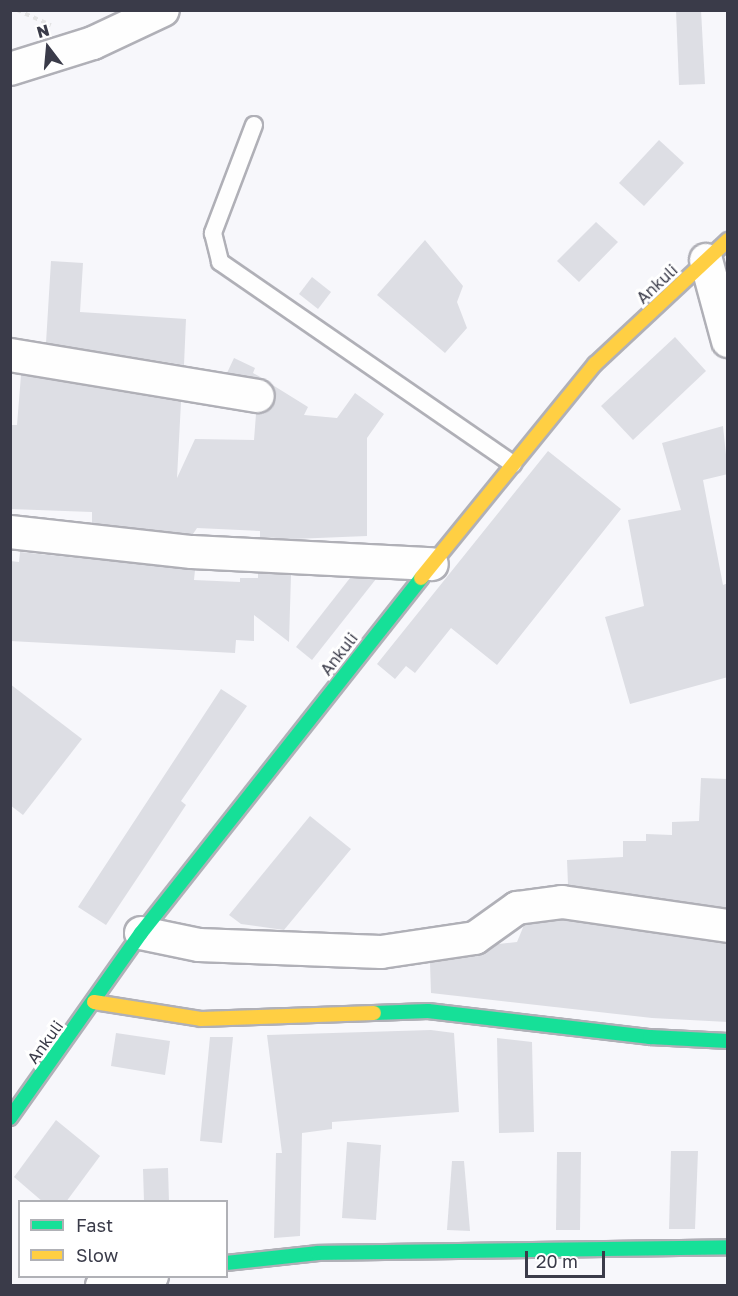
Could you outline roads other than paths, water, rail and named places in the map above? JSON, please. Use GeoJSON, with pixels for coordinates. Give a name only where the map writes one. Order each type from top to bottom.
{"type":"FeatureCollection","features":[{"type":"Feature","properties":{"kind":"street"},"geometry":{"type":"LineString","coordinates":[[10,69],[93,43],[163,10]]}},
{"type":"Feature","properties":{"kind":"street"},"geometry":{"type":"LineString","coordinates":[[717,250],[728,340]]}},
{"type":"Feature","properties":{"kind":"street","name":"Ankuli"},"geometry":{"type":"LineString","coordinates":[[10,1118],[141,933],[513,464],[595,364],[717,250]]}},
{"type":"Feature","properties":{"kind":"street"},"geometry":{"type":"LineString","coordinates":[[10,355],[258,396]]}},
{"type":"Feature","properties":{"kind":"street"},"geometry":{"type":"LineString","coordinates":[[10,532],[192,552],[432,564]]}},
{"type":"Feature","properties":{"kind":"street"},"geometry":{"type":"LineString","coordinates":[[141,933],[200,945],[381,952],[475,938],[517,908],[562,902],[728,926]]}},
{"type":"Feature","properties":{"kind":"street"},"geometry":{"type":"LineString","coordinates":[[94,1002],[201,1019],[428,1011],[650,1037],[728,1041]]}},
{"type":"Feature","properties":{"kind":"street"},"geometry":{"type":"LineString","coordinates":[[228,1263],[318,1253],[728,1247]]}},
{"type":"Feature","properties":{"kind":"street"},"geometry":{"type":"LineString","coordinates":[[102,1286],[142,1278]]}},
{"type":"Feature","properties":{"kind":"lane"},"geometry":{"type":"LineString","coordinates":[[254,125],[213,233],[220,262],[513,464]]}}]}
